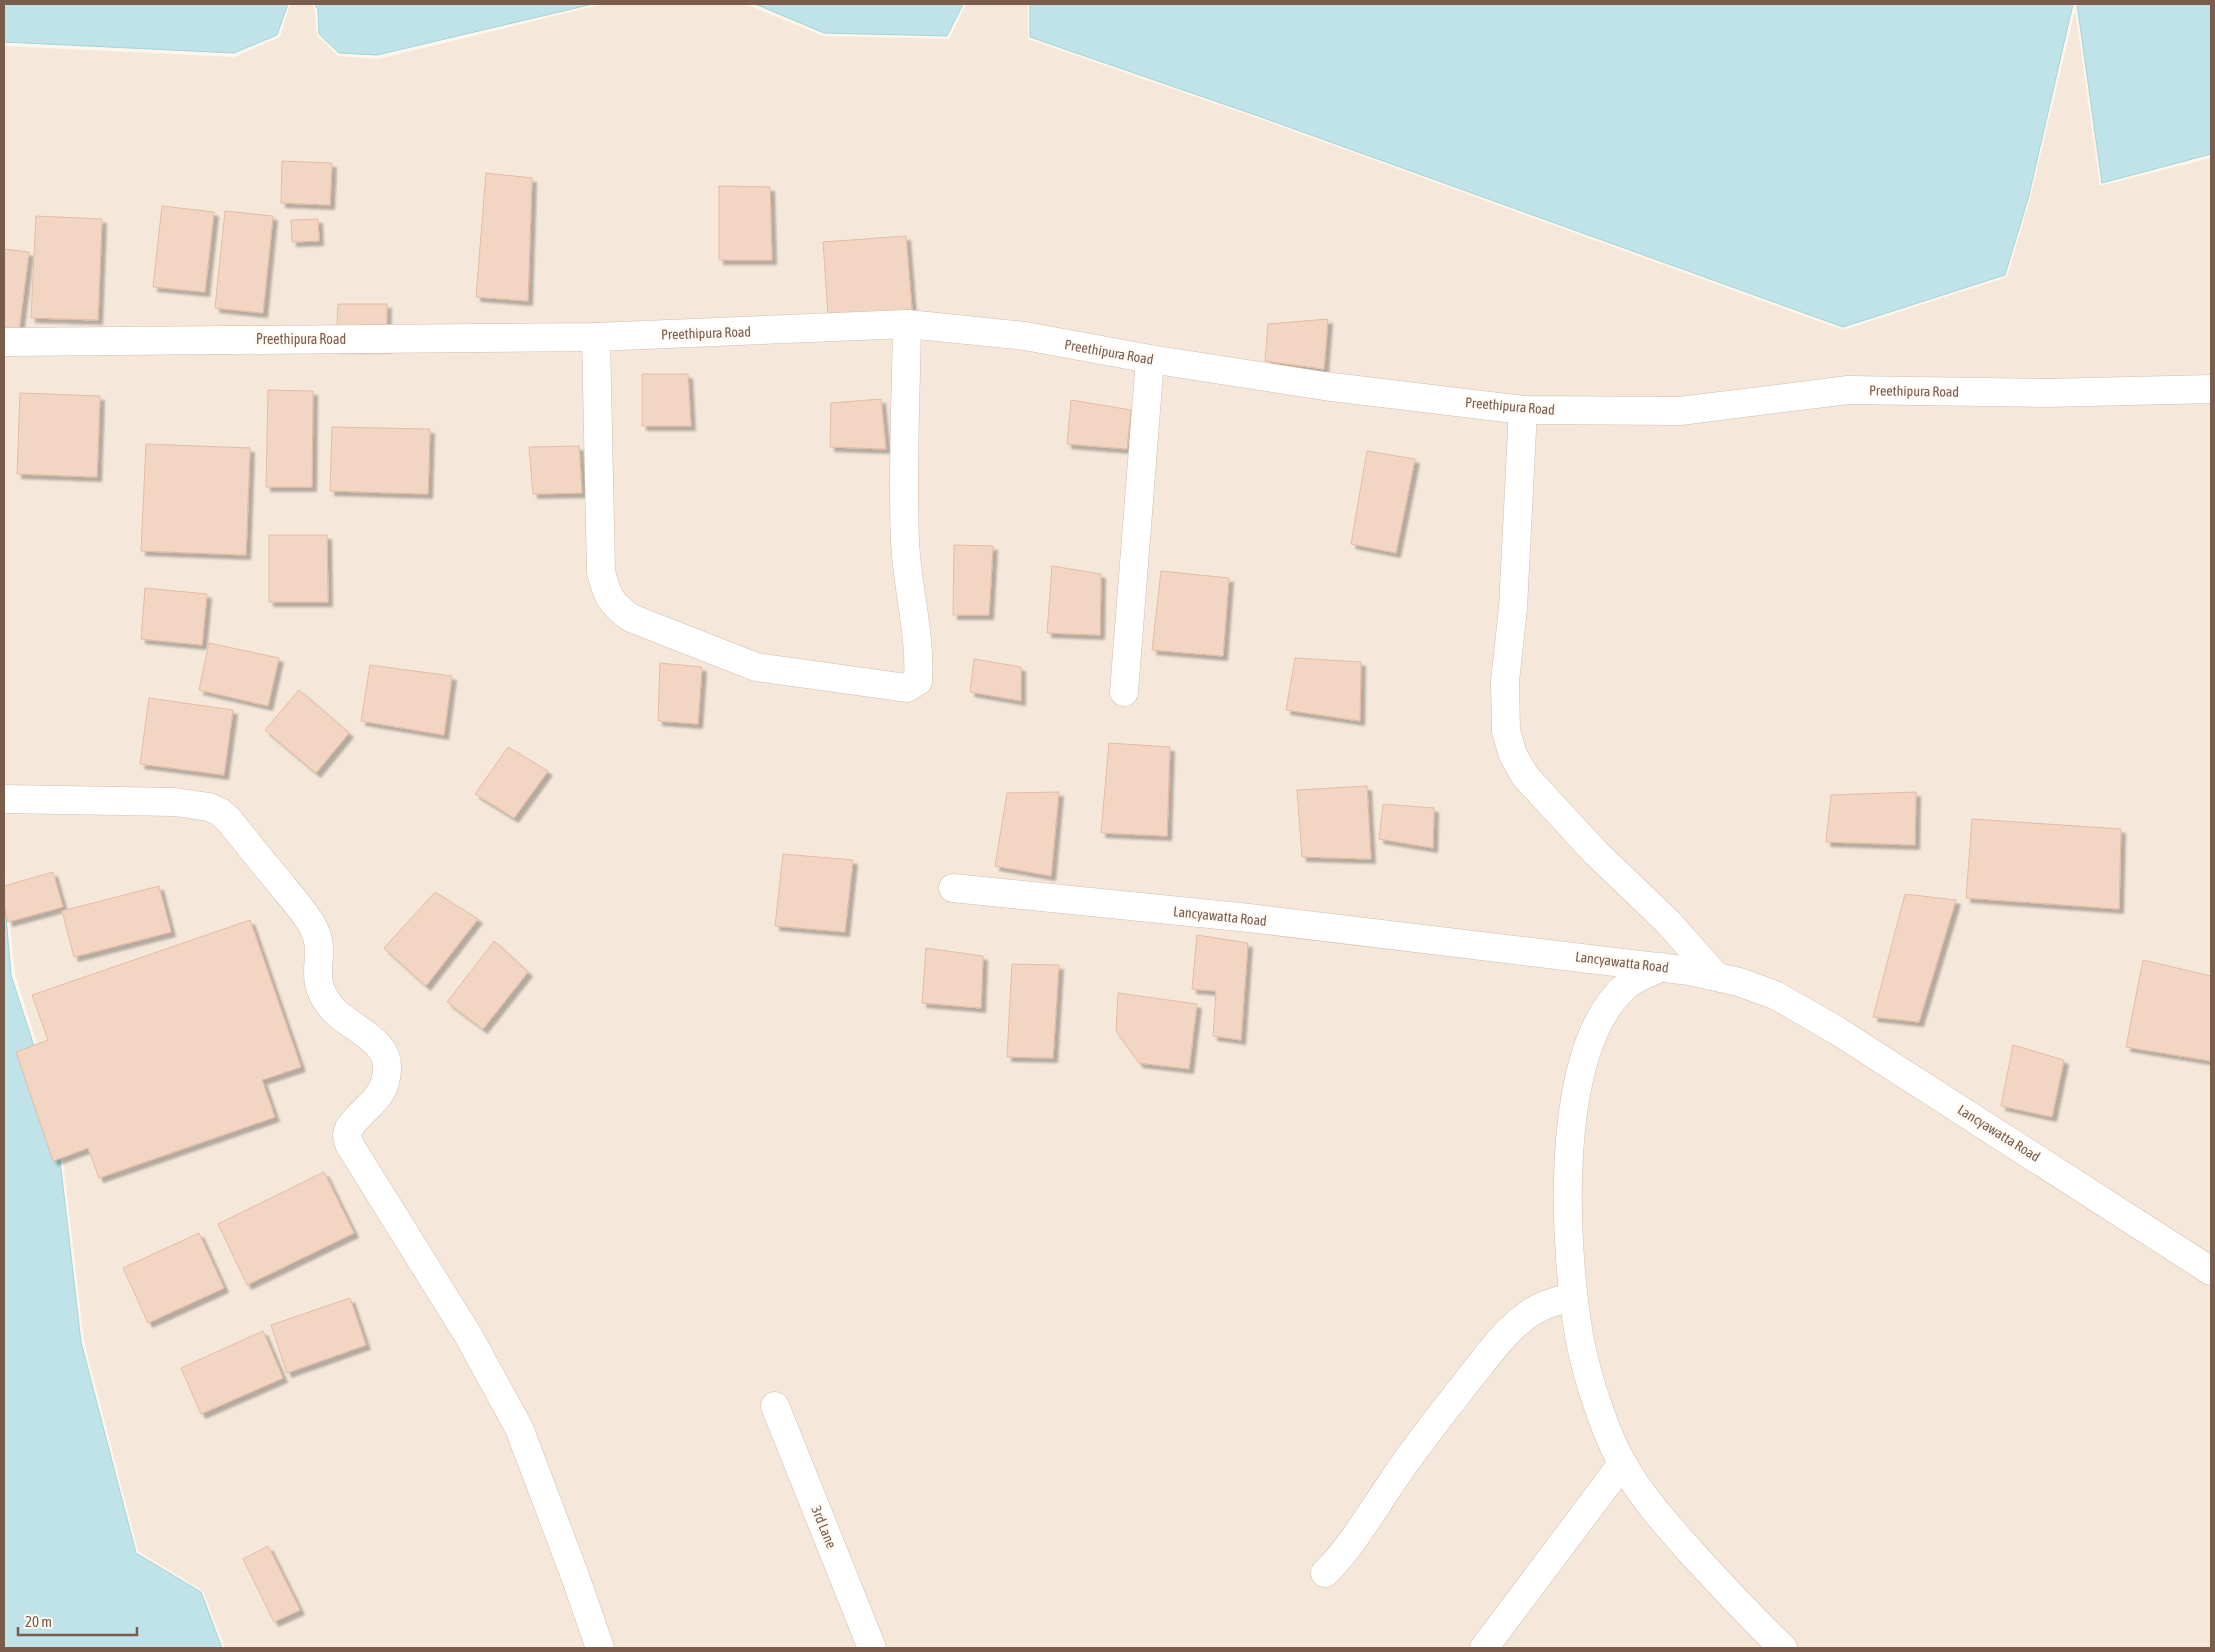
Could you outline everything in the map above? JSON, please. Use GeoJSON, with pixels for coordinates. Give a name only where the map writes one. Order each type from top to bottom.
{"type":"FeatureCollection","features":[{"type":"Feature","properties":{"kind":"street","name":"Preethipura Road"},"geometry":{"type":"LineString","coordinates":[[4,342],[596,337],[907,324],[1025,336],[1150,359],[1324,386],[1524,410],[1680,411],[1848,390],[2046,393],[2211,388]]}},
{"type":"Feature","properties":{"kind":"street"},"geometry":{"type":"LineString","coordinates":[[596,337],[601,572],[606,594],[615,607],[631,618],[756,667],[907,688],[918,681],[920,661],[905,535],[907,324]]}},
{"type":"Feature","properties":{"kind":"street"},"geometry":{"type":"LineString","coordinates":[[1124,692],[1150,359]]}},
{"type":"Feature","properties":{"kind":"street"},"geometry":{"type":"LineString","coordinates":[[1524,410],[1513,608],[1505,682],[1506,731],[1513,755],[1525,776],[1595,852],[1668,922],[1715,975]]}},
{"type":"Feature","properties":{"kind":"street"},"geometry":{"type":"LineString","coordinates":[[4,799],[175,802],[209,807],[229,820],[309,920],[318,946],[316,973],[320,990],[331,1008],[350,1025],[379,1044],[386,1056],[388,1069],[383,1092],[349,1128],[347,1135],[349,1144],[468,1335],[518,1428],[576,1576],[600,1648]]}},
{"type":"Feature","properties":{"kind":"street","name":"Lancyawatta Road"},"geometry":{"type":"LineString","coordinates":[[953,888],[1249,918],[1662,967],[1715,975],[1775,995],[1836,1030],[2211,1270]]}},
{"type":"Feature","properties":{"kind":"street"},"geometry":{"type":"LineString","coordinates":[[1662,967],[1627,984],[1605,1012],[1588,1046],[1576,1089],[1568,1202],[1569,1251],[1581,1343],[1598,1401],[1622,1464],[1658,1515],[1756,1623],[1783,1648]]}},
{"type":"Feature","properties":{"kind":"street"},"geometry":{"type":"LineString","coordinates":[[1325,1574],[1355,1540],[1401,1470],[1498,1341],[1523,1318],[1536,1310],[1553,1301],[1574,1297]]}},
{"type":"Feature","properties":{"kind":"street","name":"3rd Lane"},"geometry":{"type":"LineString","coordinates":[[775,1406],[872,1648]]}},
{"type":"Feature","properties":{"kind":"street"},"geometry":{"type":"LineString","coordinates":[[1484,1648],[1622,1464]]}},
{"type":"Feature","properties":{"kind":"shaded area"},"geometry":{"type":"Polygon","coordinates":[[[290,4],[312,4],[315,11],[317,35],[338,56],[378,59],[604,4],[746,4],[823,36],[949,39],[966,4],[1028,4],[1028,39],[1260,119],[1843,330],[2007,277],[2030,199],[2075,10],[2100,186],[2211,158],[2211,1648],[225,1648],[203,1591],[138,1551],[84,1341],[57,1108],[15,974],[4,861],[4,46],[234,57],[280,37],[290,4]]]}},
{"type":"Feature","properties":{"kind":"water"},"geometry":{"type":"Polygon","coordinates":[[[4,4],[288,4],[277,35],[234,53],[4,42],[4,4]]]}},
{"type":"Feature","properties":{"kind":"water"},"geometry":{"type":"Polygon","coordinates":[[[315,4],[593,4],[377,55],[339,53],[319,34],[318,10],[315,4]]]}},
{"type":"Feature","properties":{"kind":"water"},"geometry":{"type":"Polygon","coordinates":[[[755,4],[963,4],[947,36],[824,33],[755,4]]]}},
{"type":"Feature","properties":{"kind":"water"},"geometry":{"type":"Polygon","coordinates":[[[1030,4],[2073,4],[2028,199],[2005,275],[1843,327],[1261,117],[1030,37],[1030,4]]]}},
{"type":"Feature","properties":{"kind":"water"},"geometry":{"type":"Polygon","coordinates":[[[2077,4],[2211,4],[2211,154],[2102,183],[2077,4]]]}},
{"type":"Feature","properties":{"kind":"water"},"geometry":{"type":"Polygon","coordinates":[[[4,893],[11,975],[54,1108],[81,1342],[136,1553],[201,1592],[222,1648],[4,1648],[4,893]]]}},
{"type":"Feature","properties":{"kind":"building"},"geometry":{"type":"Polygon","coordinates":[[[282,161],[332,163],[330,205],[281,203],[282,161]]]}},
{"type":"Feature","properties":{"kind":"building"},"geometry":{"type":"Polygon","coordinates":[[[486,173],[532,178],[528,301],[476,297],[486,173]]]}},
{"type":"Feature","properties":{"kind":"building"},"geometry":{"type":"Polygon","coordinates":[[[719,186],[770,187],[772,260],[719,260],[719,186]]]}},
{"type":"Feature","properties":{"kind":"building"},"geometry":{"type":"Polygon","coordinates":[[[162,206],[214,212],[205,292],[153,287],[162,206]]]}},
{"type":"Feature","properties":{"kind":"building"},"geometry":{"type":"Polygon","coordinates":[[[225,211],[273,216],[263,313],[215,308],[225,211]]]}},
{"type":"Feature","properties":{"kind":"building"},"geometry":{"type":"Polygon","coordinates":[[[36,216],[102,219],[98,320],[31,318],[36,216]]]}},
{"type":"Feature","properties":{"kind":"building"},"geometry":{"type":"Polygon","coordinates":[[[318,219],[319,241],[292,242],[291,220],[318,219]]]}},
{"type":"Feature","properties":{"kind":"building"},"geometry":{"type":"Polygon","coordinates":[[[906,236],[912,310],[828,314],[823,242],[906,236]]]}},
{"type":"Feature","properties":{"kind":"building"},"geometry":{"type":"Polygon","coordinates":[[[4,249],[29,252],[18,339],[4,337],[4,249]]]}},
{"type":"Feature","properties":{"kind":"building"},"geometry":{"type":"Polygon","coordinates":[[[338,304],[387,304],[386,348],[336,348],[338,304]]]}},
{"type":"Feature","properties":{"kind":"building"},"geometry":{"type":"Polygon","coordinates":[[[1328,319],[1324,369],[1265,361],[1268,324],[1328,319]]]}},
{"type":"Feature","properties":{"kind":"building"},"geometry":{"type":"Polygon","coordinates":[[[642,374],[688,374],[691,426],[642,426],[642,374]]]}},
{"type":"Feature","properties":{"kind":"building"},"geometry":{"type":"Polygon","coordinates":[[[268,390],[313,391],[312,487],[266,487],[268,390]]]}},
{"type":"Feature","properties":{"kind":"building"},"geometry":{"type":"Polygon","coordinates":[[[20,393],[100,396],[97,477],[17,474],[20,393]]]}},
{"type":"Feature","properties":{"kind":"building"},"geometry":{"type":"Polygon","coordinates":[[[881,399],[886,449],[830,447],[831,403],[881,399]]]}},
{"type":"Feature","properties":{"kind":"building"},"geometry":{"type":"Polygon","coordinates":[[[1071,400],[1131,410],[1127,449],[1067,444],[1071,400]]]}},
{"type":"Feature","properties":{"kind":"building"},"geometry":{"type":"Polygon","coordinates":[[[332,427],[430,429],[428,494],[330,491],[332,427]]]}},
{"type":"Feature","properties":{"kind":"building"},"geometry":{"type":"Polygon","coordinates":[[[146,444],[250,448],[246,555],[141,551],[146,444]]]}},
{"type":"Feature","properties":{"kind":"building"},"geometry":{"type":"Polygon","coordinates":[[[579,446],[582,493],[533,494],[529,447],[579,446]]]}},
{"type":"Feature","properties":{"kind":"building"},"geometry":{"type":"Polygon","coordinates":[[[1367,451],[1415,459],[1396,553],[1351,544],[1367,451]]]}},
{"type":"Feature","properties":{"kind":"building"},"geometry":{"type":"Polygon","coordinates":[[[269,535],[327,535],[328,602],[269,602],[269,535]]]}},
{"type":"Feature","properties":{"kind":"building"},"geometry":{"type":"Polygon","coordinates":[[[954,545],[993,546],[989,615],[953,615],[954,545]]]}},
{"type":"Feature","properties":{"kind":"building"},"geometry":{"type":"Polygon","coordinates":[[[1052,566],[1101,574],[1100,635],[1047,633],[1052,566]]]}},
{"type":"Feature","properties":{"kind":"building"},"geometry":{"type":"Polygon","coordinates":[[[1161,571],[1229,578],[1223,656],[1152,650],[1161,571]]]}},
{"type":"Feature","properties":{"kind":"building"},"geometry":{"type":"Polygon","coordinates":[[[145,588],[207,594],[202,645],[141,639],[145,588]]]}},
{"type":"Feature","properties":{"kind":"building"},"geometry":{"type":"Polygon","coordinates":[[[209,643],[279,658],[268,706],[199,690],[209,643]]]}},
{"type":"Feature","properties":{"kind":"building"},"geometry":{"type":"Polygon","coordinates":[[[1295,658],[1361,662],[1360,721],[1286,710],[1295,658]]]}},
{"type":"Feature","properties":{"kind":"building"},"geometry":{"type":"Polygon","coordinates":[[[974,659],[1021,667],[1021,701],[970,692],[974,659]]]}},
{"type":"Feature","properties":{"kind":"building"},"geometry":{"type":"Polygon","coordinates":[[[660,663],[702,667],[698,724],[658,721],[660,663]]]}},
{"type":"Feature","properties":{"kind":"building"},"geometry":{"type":"Polygon","coordinates":[[[370,665],[452,676],[444,735],[361,721],[370,665]]]}},
{"type":"Feature","properties":{"kind":"building"},"geometry":{"type":"Polygon","coordinates":[[[299,690],[349,733],[316,773],[265,730],[299,690]]]}},
{"type":"Feature","properties":{"kind":"building"},"geometry":{"type":"Polygon","coordinates":[[[149,698],[233,710],[224,775],[140,764],[149,698]]]}},
{"type":"Feature","properties":{"kind":"building"},"geometry":{"type":"Polygon","coordinates":[[[1109,743],[1170,747],[1167,836],[1101,833],[1109,743]]]}},
{"type":"Feature","properties":{"kind":"building"},"geometry":{"type":"Polygon","coordinates":[[[508,747],[548,771],[514,818],[475,794],[508,747]]]}},
{"type":"Feature","properties":{"kind":"building"},"geometry":{"type":"Polygon","coordinates":[[[1367,786],[1371,859],[1302,857],[1297,790],[1367,786]]]}},
{"type":"Feature","properties":{"kind":"building"},"geometry":{"type":"Polygon","coordinates":[[[1059,792],[1051,876],[995,866],[1007,793],[1059,792]]]}},
{"type":"Feature","properties":{"kind":"building"},"geometry":{"type":"Polygon","coordinates":[[[1916,792],[1915,845],[1826,842],[1831,795],[1916,792]]]}},
{"type":"Feature","properties":{"kind":"building"},"geometry":{"type":"Polygon","coordinates":[[[1383,804],[1434,808],[1433,848],[1379,839],[1383,804]]]}},
{"type":"Feature","properties":{"kind":"building"},"geometry":{"type":"Polygon","coordinates":[[[1972,819],[2121,829],[2119,909],[1966,898],[1972,819]]]}},
{"type":"Feature","properties":{"kind":"building"},"geometry":{"type":"Polygon","coordinates":[[[783,854],[853,860],[845,932],[775,926],[783,854]]]}},
{"type":"Feature","properties":{"kind":"building"},"geometry":{"type":"Polygon","coordinates":[[[53,872],[63,907],[8,922],[4,905],[4,886],[53,872]]]}},
{"type":"Feature","properties":{"kind":"building"},"geometry":{"type":"Polygon","coordinates":[[[159,886],[171,932],[74,957],[62,911],[159,886]]]}},
{"type":"Feature","properties":{"kind":"building"},"geometry":{"type":"Polygon","coordinates":[[[435,892],[478,919],[426,986],[384,948],[435,892]]]}},
{"type":"Feature","properties":{"kind":"building"},"geometry":{"type":"Polygon","coordinates":[[[1905,894],[1956,900],[1919,1022],[1873,1017],[1905,894]]]}},
{"type":"Feature","properties":{"kind":"building"},"geometry":{"type":"Polygon","coordinates":[[[250,920],[301,1067],[262,1080],[275,1117],[99,1178],[88,1148],[53,1161],[16,1052],[48,1040],[32,995],[250,920]]]}},
{"type":"Feature","properties":{"kind":"building"},"geometry":{"type":"Polygon","coordinates":[[[1197,935],[1248,943],[1241,1040],[1213,1036],[1216,991],[1192,989],[1197,935]]]}},
{"type":"Feature","properties":{"kind":"building"},"geometry":{"type":"Polygon","coordinates":[[[494,941],[528,972],[483,1029],[447,1002],[494,941]]]}},
{"type":"Feature","properties":{"kind":"building"},"geometry":{"type":"Polygon","coordinates":[[[926,948],[983,956],[981,1008],[922,1003],[926,948]]]}},
{"type":"Feature","properties":{"kind":"building"},"geometry":{"type":"Polygon","coordinates":[[[2143,960],[2211,976],[2211,1061],[2126,1047],[2143,960]]]}},
{"type":"Feature","properties":{"kind":"building"},"geometry":{"type":"Polygon","coordinates":[[[1012,964],[1059,965],[1053,1058],[1007,1057],[1012,964]]]}},
{"type":"Feature","properties":{"kind":"building"},"geometry":{"type":"Polygon","coordinates":[[[1118,993],[1197,1004],[1189,1069],[1139,1063],[1116,1031],[1118,993]]]}},
{"type":"Feature","properties":{"kind":"building"},"geometry":{"type":"Polygon","coordinates":[[[2013,1045],[2064,1060],[2052,1117],[2001,1106],[2013,1045]]]}},
{"type":"Feature","properties":{"kind":"building"},"geometry":{"type":"Polygon","coordinates":[[[324,1172],[354,1233],[247,1285],[218,1224],[324,1172]]]}},
{"type":"Feature","properties":{"kind":"building"},"geometry":{"type":"Polygon","coordinates":[[[199,1233],[224,1288],[148,1323],[123,1268],[199,1233]]]}},
{"type":"Feature","properties":{"kind":"building"},"geometry":{"type":"Polygon","coordinates":[[[350,1298],[366,1345],[287,1373],[271,1325],[350,1298]]]}},
{"type":"Feature","properties":{"kind":"building"},"geometry":{"type":"Polygon","coordinates":[[[263,1331],[283,1378],[201,1414],[181,1368],[263,1331]]]}},
{"type":"Feature","properties":{"kind":"building"},"geometry":{"type":"Polygon","coordinates":[[[268,1546],[300,1610],[274,1622],[243,1559],[268,1546]]]}}]}
